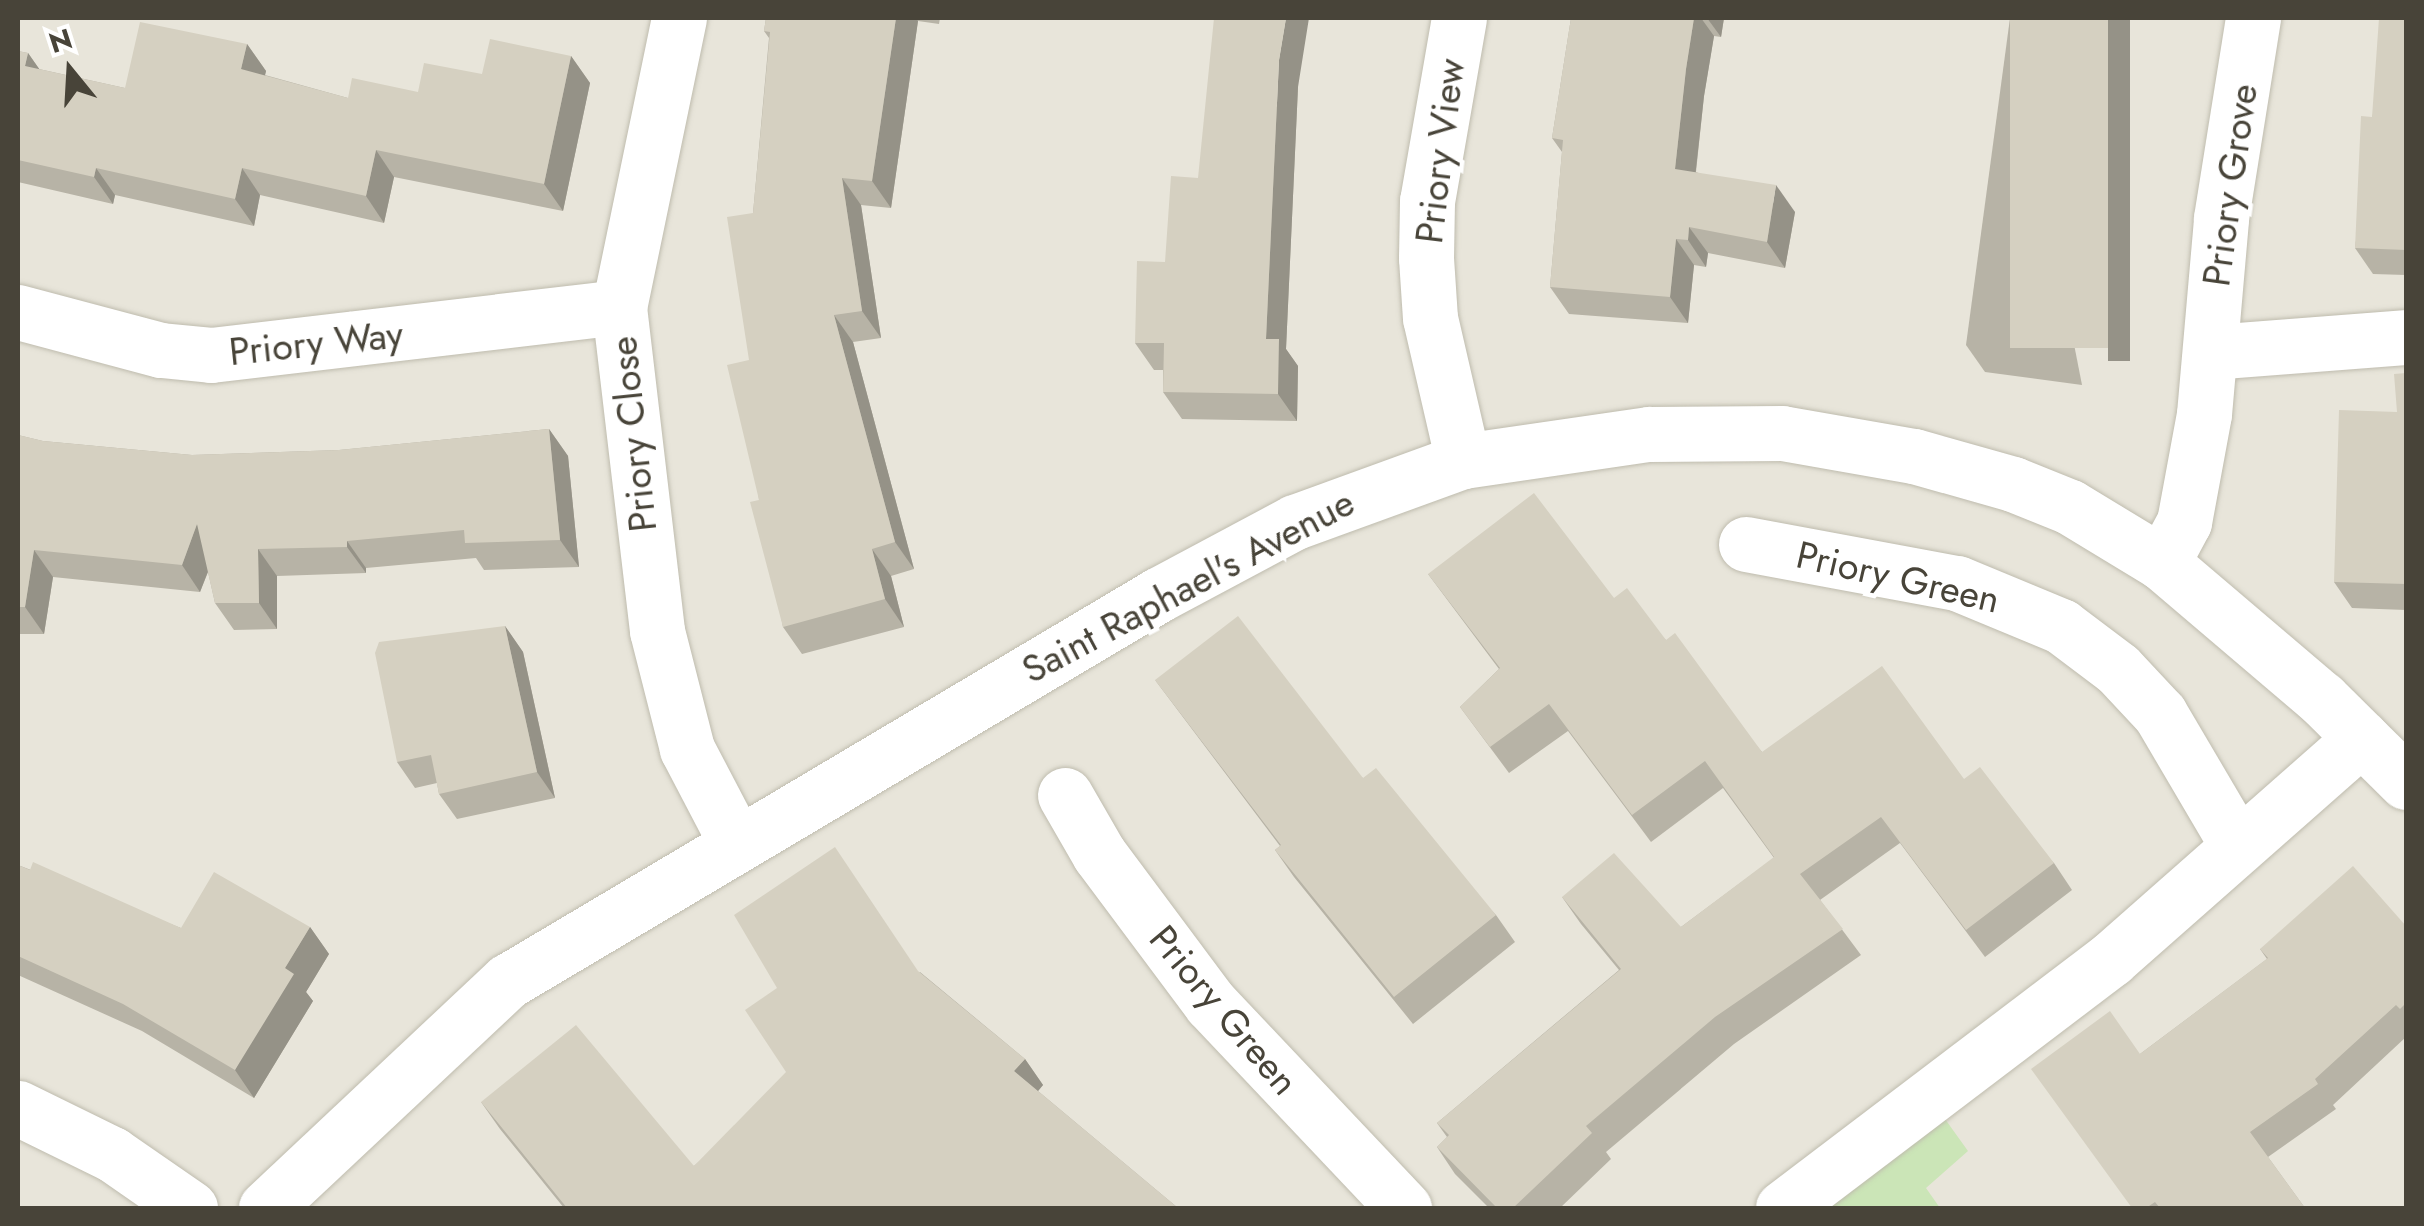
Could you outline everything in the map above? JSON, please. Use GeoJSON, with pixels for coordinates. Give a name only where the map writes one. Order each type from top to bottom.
{"type":"FeatureCollection","features":[{"type":"Feature","properties":{"kind":"street","name":"Priory Close"},"geometry":{"type":"LineString","coordinates":[[679,18],[619,307],[657,631],[687,749],[735,841]]}},
{"type":"Feature","properties":{"kind":"street","name":"Priory View"},"geometry":{"type":"LineString","coordinates":[[1459,18],[1428,201],[1426,258],[1430,318],[1463,461]]}},
{"type":"Feature","properties":{"kind":"street","name":"Priory Grove"},"geometry":{"type":"LineString","coordinates":[[2162,563],[2184,522],[2211,352],[2221,218],[2253,18]]}},
{"type":"Feature","properties":{"kind":"street","name":"Priory Way"},"geometry":{"type":"LineString","coordinates":[[18,312],[160,350],[211,355],[619,307]]}},
{"type":"Feature","properties":{"kind":"street"},"geometry":{"type":"LineString","coordinates":[[2211,352],[2406,337]]}},
{"type":"Feature","properties":{"kind":"street","name":"Saint Raphael's Avenue"},"geometry":{"type":"LineString","coordinates":[[266,1208],[508,981],[735,841],[1295,522],[1463,461],[1648,434],[1813,438],[1914,456],[2013,484],[2070,507],[2162,563],[2362,738],[2406,782]]}},
{"type":"Feature","properties":{"kind":"street","name":"Priory Green"},"geometry":{"type":"LineString","coordinates":[[1746,544],[1956,583],[2061,626],[2118,669],[2160,714],[2236,844]]}},
{"type":"Feature","properties":{"kind":"street"},"geometry":{"type":"LineString","coordinates":[[1783,1208],[2111,958],[2236,844],[2362,738]]}},
{"type":"Feature","properties":{"kind":"street","name":"Priory Green"},"geometry":{"type":"LineString","coordinates":[[1065,794],[1099,854],[1211,1004],[1404,1208]]}},
{"type":"Feature","properties":{"kind":"street"},"geometry":{"type":"LineString","coordinates":[[18,1108],[112,1154],[190,1208]]}},
{"type":"Feature","properties":{"kind":"shaded area"},"geometry":{"type":"Polygon","coordinates":[[[18,18],[2406,18],[2406,1208],[18,1208],[18,18]]]}},
{"type":"Feature","properties":{"kind":"green space"},"geometry":{"type":"Polygon","coordinates":[[[1940,1112],[1968,1151],[1926,1188],[1940,1208],[1828,1208],[1940,1112]]]}},
{"type":"Feature","properties":{"kind":"building"},"geometry":{"type":"Polygon","coordinates":[[[766,18],[896,18],[872,181],[842,178],[862,311],[834,315],[895,542],[872,549],[885,599],[783,627],[750,502],[759,500],[727,365],[749,360],[727,217],[753,213],[770,32],[764,31],[766,18]]]}},
{"type":"Feature","properties":{"kind":"building"},"geometry":{"type":"Polygon","coordinates":[[[1214,18],[1286,18],[1279,60],[1266,339],[1279,339],[1278,394],[1163,392],[1164,343],[1135,343],[1137,261],[1165,262],[1171,176],[1198,178],[1214,18]]]}},
{"type":"Feature","properties":{"kind":"building"},"geometry":{"type":"Polygon","coordinates":[[[1571,18],[1694,18],[1675,169],[1776,185],[1767,242],[1689,227],[1688,240],[1676,239],[1670,297],[1550,287],[1563,140],[1552,138],[1571,18]]]}},
{"type":"Feature","properties":{"kind":"building"},"geometry":{"type":"Polygon","coordinates":[[[2010,18],[2108,18],[2108,348],[2010,348],[2010,18]]]}},
{"type":"Feature","properties":{"kind":"building"},"geometry":{"type":"Polygon","coordinates":[[[2379,18],[2406,18],[2406,250],[2355,248],[2361,116],[2372,117],[2379,18]]]}},
{"type":"Feature","properties":{"kind":"building"},"geometry":{"type":"Polygon","coordinates":[[[140,22],[247,44],[241,69],[348,98],[352,78],[418,92],[424,63],[482,74],[490,39],[571,56],[544,184],[376,150],[366,196],[242,168],[235,199],[96,168],[94,177],[18,160],[18,51],[28,53],[25,66],[125,88],[140,22]]]}},
{"type":"Feature","properties":{"kind":"building"},"geometry":{"type":"Polygon","coordinates":[[[2406,373],[2406,584],[2334,582],[2339,410],[2397,412],[2394,374],[2406,373]]]}},
{"type":"Feature","properties":{"kind":"building"},"geometry":{"type":"Polygon","coordinates":[[[549,429],[560,540],[465,543],[464,530],[347,541],[347,547],[258,549],[259,603],[215,603],[197,524],[182,565],[34,550],[25,607],[18,607],[18,435],[43,441],[192,455],[339,450],[549,429]]]}},
{"type":"Feature","properties":{"kind":"building"},"geometry":{"type":"Polygon","coordinates":[[[1534,493],[1614,598],[1627,588],[1666,640],[1675,633],[1762,752],[1882,666],[1964,779],[1980,767],[2054,863],[1966,930],[1881,817],[1800,874],[1843,929],[1715,1017],[1586,1126],[1592,1133],[1513,1208],[1497,1208],[1437,1147],[1449,1135],[1437,1123],[1621,969],[1562,897],[1614,853],[1681,927],[1774,857],[1705,761],[1632,815],[1549,704],[1490,747],[1460,707],[1500,668],[1428,574],[1534,493]]]}},
{"type":"Feature","properties":{"kind":"building"},"geometry":{"type":"Polygon","coordinates":[[[1238,616],[1363,778],[1376,768],[1496,915],[1394,997],[1275,850],[1281,845],[1155,680],[1238,616]]]}},
{"type":"Feature","properties":{"kind":"building"},"geometry":{"type":"Polygon","coordinates":[[[505,626],[537,772],[439,794],[431,755],[397,762],[375,653],[379,642],[505,626]]]}},
{"type":"Feature","properties":{"kind":"building"},"geometry":{"type":"Polygon","coordinates":[[[835,847],[918,971],[1025,1059],[1014,1071],[1178,1208],[567,1208],[481,1102],[576,1025],[694,1166],[786,1072],[745,1010],[777,988],[734,915],[835,847]]]}},
{"type":"Feature","properties":{"kind":"building"},"geometry":{"type":"Polygon","coordinates":[[[33,862],[181,928],[214,872],[310,927],[285,968],[294,974],[235,1070],[123,1004],[18,956],[18,865],[30,870],[33,862]]]}},
{"type":"Feature","properties":{"kind":"building"},"geometry":{"type":"Polygon","coordinates":[[[2353,866],[2406,926],[2406,1003],[2400,1009],[2396,1005],[2315,1079],[2318,1084],[2250,1132],[2305,1208],[2160,1208],[2155,1202],[2146,1208],[2132,1208],[2031,1069],[2110,1011],[2140,1054],[2268,958],[2260,949],[2353,866]]]}}]}
